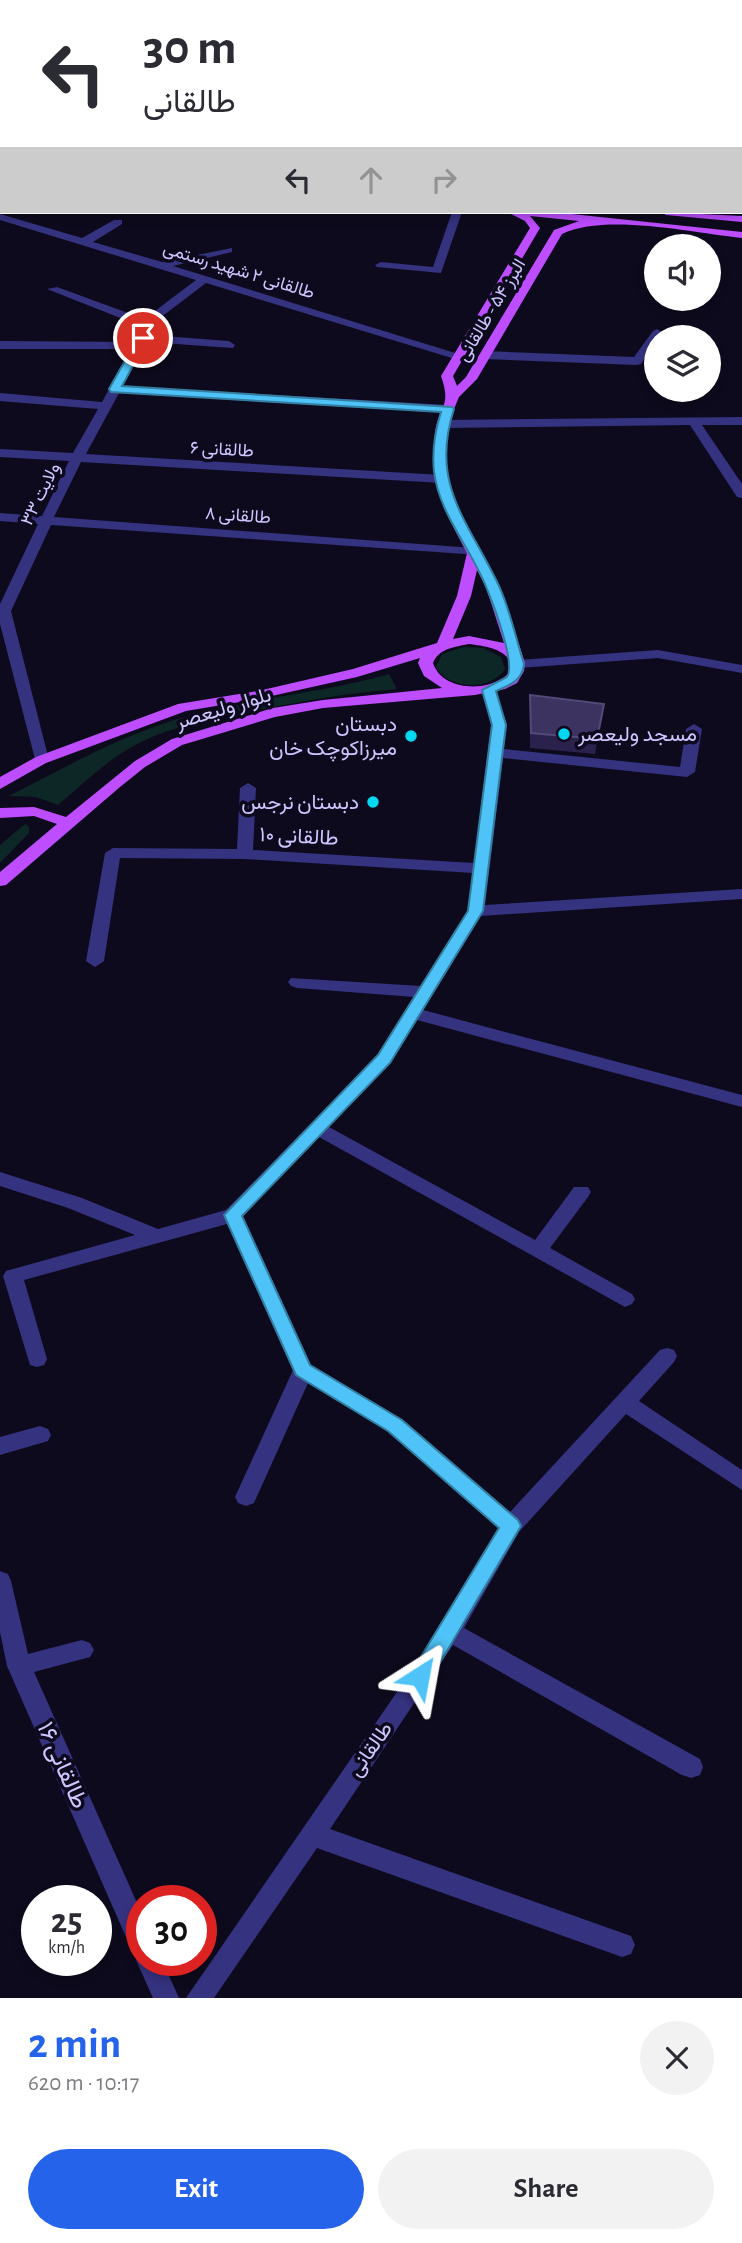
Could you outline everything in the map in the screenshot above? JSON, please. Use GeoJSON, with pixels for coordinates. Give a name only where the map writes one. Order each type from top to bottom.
{"type":"FeatureCollection","features":[{"type":"Feature","properties":{"kind":"main road","name":"البرز ۵۴ - طالقانی"},"geometry":{"type":"LineString","coordinates":[[517,214],[529,219],[535,228],[447,376],[454,395],[471,379],[555,237]]}},
{"type":"Feature","properties":{"kind":"main road"},"geometry":{"type":"LineString","coordinates":[[542,214],[742,234]]}},
{"type":"Feature","properties":{"kind":"main road"},"geometry":{"type":"LineString","coordinates":[[694,214],[742,219]]}},
{"type":"Feature","properties":{"kind":"main road"},"geometry":{"type":"LineString","coordinates":[[555,237],[558,232],[573,225],[602,221]]}},
{"type":"Feature","properties":{"kind":"main road"},"geometry":{"type":"LineString","coordinates":[[532,233],[546,228],[553,230],[555,237]]}},
{"type":"Feature","properties":{"kind":"main road"},"geometry":{"type":"LineString","coordinates":[[454,395],[443,424],[440,458],[442,479],[455,519],[493,587],[518,664],[517,672],[511,680],[489,690]]}},
{"type":"Feature","properties":{"kind":"main road"},"geometry":{"type":"LineString","coordinates":[[463,691],[435,681],[427,674],[424,665],[427,656],[439,647],[464,596],[474,552]]}},
{"type":"Feature","properties":{"kind":"main road","name":"بلوار ولیعصر"},"geometry":{"type":"LineString","coordinates":[[0,784],[41,760],[183,708],[357,673],[456,641],[483,641],[506,650],[518,664]]}},
{"type":"Feature","properties":{"kind":"main road","name":"بلوار ولیعصر"},"geometry":{"type":"LineString","coordinates":[[0,881],[66,823],[140,764],[177,742],[273,713],[310,706],[365,698],[489,690]]}},
{"type":"Feature","properties":{"kind":"main road"},"geometry":{"type":"LineString","coordinates":[[0,813],[23,809],[48,813],[66,823]]}},
{"type":"Feature","properties":{"kind":"street"},"geometry":{"type":"LineString","coordinates":[[381,265],[437,271],[456,214]]}},
{"type":"Feature","properties":{"kind":"street","name":"طالقانی ۲ شهید رستمی"},"geometry":{"type":"LineString","coordinates":[[8,215],[459,356]]}},
{"type":"Feature","properties":{"kind":"street"},"geometry":{"type":"LineString","coordinates":[[86,241],[118,222]]}},
{"type":"Feature","properties":{"kind":"street"},"geometry":{"type":"LineString","coordinates":[[163,265],[228,250]]}},
{"type":"Feature","properties":{"kind":"street","name":"ولایت ٣۳"},"geometry":{"type":"LineString","coordinates":[[41,760],[3,616],[4,611],[78,457],[155,316],[206,278]]}},
{"type":"Feature","properties":{"kind":"street"},"geometry":{"type":"LineString","coordinates":[[53,289],[150,325]]}},
{"type":"Feature","properties":{"kind":"street"},"geometry":{"type":"LineString","coordinates":[[0,345],[141,342],[229,345]]}},
{"type":"Feature","properties":{"kind":"street"},"geometry":{"type":"LineString","coordinates":[[485,355],[637,361],[644,351]]}},
{"type":"Feature","properties":{"kind":"street"},"geometry":{"type":"LineString","coordinates":[[114,389],[448,409]]}},
{"type":"Feature","properties":{"kind":"street"},"geometry":{"type":"LineString","coordinates":[[0,397],[106,406]]}},
{"type":"Feature","properties":{"kind":"street"},"geometry":{"type":"LineString","coordinates":[[693,421],[742,494]]}},
{"type":"Feature","properties":{"kind":"street"},"geometry":{"type":"LineString","coordinates":[[443,424],[742,421]]}},
{"type":"Feature","properties":{"kind":"street","name":"طالقانی ۶"},"geometry":{"type":"LineString","coordinates":[[0,453],[442,479]]}},
{"type":"Feature","properties":{"kind":"street","name":"طالقانی ۸"},"geometry":{"type":"LineString","coordinates":[[0,516],[474,552]]}},
{"type":"Feature","properties":{"kind":"street"},"geometry":{"type":"LineString","coordinates":[[518,664],[658,654],[742,669]]}},
{"type":"Feature","properties":{"kind":"street"},"geometry":{"type":"LineString","coordinates":[[37,1359],[13,1276],[233,1215],[384,1059],[476,911],[499,725],[489,690]]}},
{"type":"Feature","properties":{"kind":"street"},"geometry":{"type":"LineString","coordinates":[[495,753],[687,772],[694,729]]}},
{"type":"Feature","properties":{"kind":"street"},"geometry":{"type":"LineString","coordinates":[[245,854],[248,788]]}},
{"type":"Feature","properties":{"kind":"street","name":"طالقانی ۱۰"},"geometry":{"type":"LineString","coordinates":[[95,961],[113,853],[245,854],[481,868]]}},
{"type":"Feature","properties":{"kind":"street"},"geometry":{"type":"LineString","coordinates":[[476,911],[742,894]]}},
{"type":"Feature","properties":{"kind":"street"},"geometry":{"type":"LineString","coordinates":[[297,982],[426,992]]}},
{"type":"Feature","properties":{"kind":"street"},"geometry":{"type":"LineString","coordinates":[[412,1013],[742,1101]]}},
{"type":"Feature","properties":{"kind":"street"},"geometry":{"type":"LineString","coordinates":[[317,1128],[625,1299]]}},
{"type":"Feature","properties":{"kind":"street"},"geometry":{"type":"LineString","coordinates":[[0,1179],[75,1203],[159,1237]]}},
{"type":"Feature","properties":{"kind":"street"},"geometry":{"type":"LineString","coordinates":[[538,1250],[581,1192]]}},
{"type":"Feature","properties":{"kind":"street"},"geometry":{"type":"LineString","coordinates":[[233,1215],[303,1370],[395,1425],[511,1526]]}},
{"type":"Feature","properties":{"kind":"street","name":"طالقانی"},"geometry":{"type":"LineString","coordinates":[[199,1998],[449,1631],[511,1526],[667,1356]]}},
{"type":"Feature","properties":{"kind":"street"},"geometry":{"type":"LineString","coordinates":[[246,1497],[303,1370]]}},
{"type":"Feature","properties":{"kind":"street"},"geometry":{"type":"LineString","coordinates":[[624,1402],[742,1481]]}},
{"type":"Feature","properties":{"kind":"street"},"geometry":{"type":"LineString","coordinates":[[0,1446],[40,1435]]}},
{"type":"Feature","properties":{"kind":"street","name":"طالقانی ۱۶"},"geometry":{"type":"LineString","coordinates":[[0,1581],[19,1666],[126,1908]]}},
{"type":"Feature","properties":{"kind":"street"},"geometry":{"type":"LineString","coordinates":[[449,1631],[691,1767]]}},
{"type":"Feature","properties":{"kind":"street"},"geometry":{"type":"LineString","coordinates":[[19,1666],[82,1650]]}},
{"type":"Feature","properties":{"kind":"street"},"geometry":{"type":"LineString","coordinates":[[311,1834],[622,1945]]}},
{"type":"Feature","properties":{"kind":"street"},"geometry":{"type":"LineString","coordinates":[[156,1976],[166,1998]]}},
{"type":"Feature","properties":{"kind":"green space"},"geometry":{"type":"Polygon","coordinates":[[[464,647],[483,648],[501,657],[505,669],[499,676],[480,684],[459,684],[450,680],[436,667],[442,654],[464,647]]]}},
{"type":"Feature","properties":{"kind":"green space"},"geometry":{"type":"Polygon","coordinates":[[[389,674],[397,689],[322,698],[234,715],[192,724],[152,737],[117,756],[58,805],[36,797],[9,796],[95,752],[162,724],[210,710],[389,674]]]}},
{"type":"Feature","properties":{"kind":"green space"},"geometry":{"type":"Polygon","coordinates":[[[25,824],[29,827],[29,833],[0,863],[0,845],[25,824]]]}},
{"type":"Feature","properties":{"kind":"building"},"geometry":{"type":"Polygon","coordinates":[[[530,695],[604,704],[597,739],[531,733],[530,695]]]}},
{"type":"Feature","properties":{"kind":"place","name":"مسجد ولیعصر"},"geometry":{"type":"Point","coordinates":[564,734]}},
{"type":"Feature","properties":{"kind":"place","name":"دبستان میرزاکوچک خان"},"geometry":{"type":"Point","coordinates":[411,736]}},
{"type":"Feature","properties":{"kind":"place","name":"دبستان نرجس"},"geometry":{"type":"Point","coordinates":[373,802]}},
{"type":"Feature","properties":{"kind":"route"},"geometry":{"type":"LineString","coordinates":[[143,338],[114,389],[448,409],[440,432],[440,471],[455,519],[493,587],[518,664],[517,672],[511,680],[489,690],[499,725],[476,911],[384,1059],[233,1215],[303,1370],[395,1425],[511,1526],[436,1654],[420,1676]]}}]}
